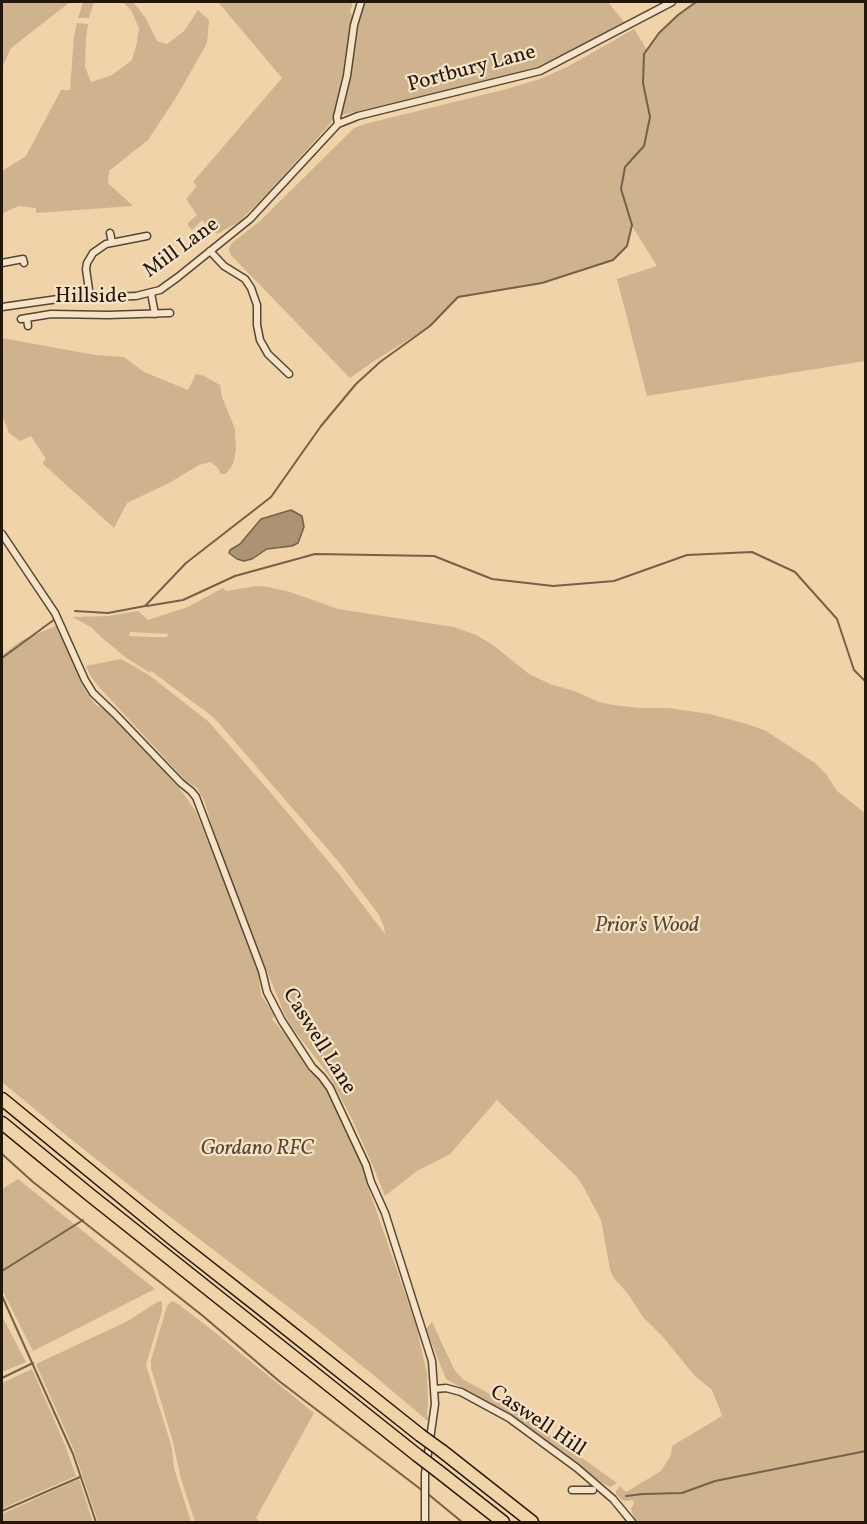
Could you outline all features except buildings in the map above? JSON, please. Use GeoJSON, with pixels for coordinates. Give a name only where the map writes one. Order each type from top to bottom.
{"type":"FeatureCollection","features":[{"type":"Feature","properties":{"kind":"highway"},"geometry":{"type":"LineString","coordinates":[[2,1099],[174,1240],[532,1522]]}},
{"type":"Feature","properties":{"kind":"highway"},"geometry":{"type":"LineString","coordinates":[[2,1123],[90,1196],[502,1522]]}},
{"type":"Feature","properties":{"kind":"street"},"geometry":{"type":"LineString","coordinates":[[338,124],[337,117],[347,76],[354,25],[361,2]]}},
{"type":"Feature","properties":{"kind":"street","name":"Portbury Lane"},"geometry":{"type":"LineString","coordinates":[[338,124],[358,116],[540,71],[672,2]]}},
{"type":"Feature","properties":{"kind":"street","name":"Mill Lane"},"geometry":{"type":"LineString","coordinates":[[2,307],[65,298],[136,296],[151,293],[166,286],[250,219],[338,124]]}},
{"type":"Feature","properties":{"kind":"street"},"geometry":{"type":"LineString","coordinates":[[110,233],[112,242]]}},
{"type":"Feature","properties":{"kind":"street"},"geometry":{"type":"LineString","coordinates":[[90,297],[86,269],[93,253],[112,242],[147,236]]}},
{"type":"Feature","properties":{"kind":"street"},"geometry":{"type":"LineString","coordinates":[[210,251],[224,266],[245,279],[251,288],[257,305],[260,340],[268,354],[288,374]]}},
{"type":"Feature","properties":{"kind":"street"},"geometry":{"type":"LineString","coordinates":[[2,263],[23,259],[24,262]]}},
{"type":"Feature","properties":{"kind":"street","name":"Hillside"},"geometry":{"type":"LineString","coordinates":[[151,293],[155,314]]}},
{"type":"Feature","properties":{"kind":"street","name":"Hillside"},"geometry":{"type":"LineString","coordinates":[[28,326],[24,318],[51,314],[170,313]]}},
{"type":"Feature","properties":{"kind":"street","name":"Caswell Lane"},"geometry":{"type":"LineString","coordinates":[[2,534],[55,613],[93,693],[196,797],[262,971],[267,992],[282,1021],[312,1067],[330,1088],[366,1165],[388,1224],[432,1361],[435,1389],[433,1426],[425,1474],[425,1522]]}},
{"type":"Feature","properties":{"kind":"street","name":"Caswell Hill"},"geometry":{"type":"LineString","coordinates":[[435,1389],[446,1388],[461,1392],[509,1418],[586,1476],[613,1499],[632,1522]]}},
{"type":"Feature","properties":{"kind":"street","name":"Caswell Hill"},"geometry":{"type":"LineString","coordinates":[[586,1476],[584,1484],[575,1490],[593,1490]]}},
{"type":"Feature","properties":{"kind":"green space"},"geometry":{"type":"Polygon","coordinates":[[[2,2],[70,2],[11,48],[2,68],[2,2]]]}},
{"type":"Feature","properties":{"kind":"green space"},"geometry":{"type":"Polygon","coordinates":[[[83,2],[94,2],[89,18],[78,18],[83,2]]]}},
{"type":"Feature","properties":{"kind":"green space"},"geometry":{"type":"Polygon","coordinates":[[[123,2],[133,2],[145,17],[157,41],[167,44],[184,31],[198,10],[209,20],[207,43],[177,96],[148,140],[109,171],[108,183],[133,206],[36,213],[36,208],[19,206],[2,215],[2,171],[26,156],[61,90],[70,90],[77,23],[88,24],[85,67],[91,82],[112,75],[132,60],[139,28],[131,10],[123,2]]]}},
{"type":"Feature","properties":{"kind":"green space"},"geometry":{"type":"Polygon","coordinates":[[[218,2],[353,2],[350,12],[358,23],[364,2],[608,2],[624,22],[547,64],[334,117],[265,196],[239,222],[217,234],[202,220],[192,230],[187,224],[197,215],[186,199],[197,186],[193,182],[282,78],[218,2]]]}},
{"type":"Feature","properties":{"kind":"green space"},"geometry":{"type":"Polygon","coordinates":[[[696,2],[865,2],[865,361],[647,396],[617,279],[657,266],[632,226],[627,246],[613,260],[542,283],[458,297],[430,326],[350,378],[230,254],[229,248],[232,243],[260,221],[354,128],[540,79],[567,67],[634,29],[647,50],[659,33],[696,2]]]}},
{"type":"Feature","properties":{"kind":"green space"},"geometry":{"type":"Polygon","coordinates":[[[2,338],[95,355],[124,357],[144,372],[188,390],[196,374],[204,376],[220,385],[222,397],[235,429],[236,450],[233,464],[226,474],[221,474],[211,462],[199,465],[169,483],[127,503],[114,528],[42,463],[46,459],[31,436],[20,441],[9,433],[2,415],[2,338]]]}},
{"type":"Feature","properties":{"kind":"green space","name":"Prior's Wood"},"geometry":{"type":"Polygon","coordinates":[[[257,586],[269,587],[338,609],[454,627],[476,635],[493,645],[529,674],[599,702],[710,714],[750,725],[766,731],[815,763],[826,774],[837,791],[865,813],[865,1522],[637,1522],[631,1509],[634,1503],[632,1500],[622,1500],[616,1494],[620,1486],[626,1492],[661,1471],[671,1455],[672,1446],[722,1416],[712,1390],[694,1375],[663,1337],[643,1317],[613,1277],[601,1220],[577,1177],[497,1100],[450,1154],[417,1171],[385,1196],[352,1119],[328,1074],[291,1026],[284,1013],[245,917],[204,800],[197,788],[186,781],[99,687],[86,666],[121,659],[149,675],[209,722],[339,874],[385,934],[379,915],[338,861],[217,721],[151,671],[150,673],[125,657],[91,627],[72,617],[108,616],[138,611],[148,620],[188,607],[223,588],[226,591],[257,586]],[[130,632],[129,636],[167,637],[168,634],[130,632]]]}},
{"type":"Feature","properties":{"kind":"green space","name":"Gordano RFC"},"geometry":{"type":"Polygon","coordinates":[[[58,625],[79,670],[86,692],[96,705],[111,713],[148,753],[183,793],[196,812],[259,969],[261,995],[275,1016],[272,1019],[295,1046],[309,1071],[322,1083],[358,1154],[416,1325],[427,1374],[429,1422],[304,1319],[139,1193],[2,1082],[2,655],[22,640],[58,625]]]}},
{"type":"Feature","properties":{"kind":"green space"},"geometry":{"type":"Polygon","coordinates":[[[18,1179],[155,1289],[33,1351],[2,1290],[2,1189],[18,1179]]]}},
{"type":"Feature","properties":{"kind":"green space"},"geometry":{"type":"Polygon","coordinates":[[[162,1301],[162,1311],[146,1365],[169,1438],[174,1468],[191,1522],[98,1522],[73,1448],[36,1364],[128,1321],[162,1301]]]}},
{"type":"Feature","properties":{"kind":"green space"},"geometry":{"type":"Polygon","coordinates":[[[172,1301],[212,1330],[314,1413],[256,1518],[260,1522],[195,1522],[151,1368],[151,1360],[167,1306],[172,1301]]]}},
{"type":"Feature","properties":{"kind":"green space"},"geometry":{"type":"Polygon","coordinates":[[[2,1316],[26,1362],[2,1372],[2,1316]]]}},
{"type":"Feature","properties":{"kind":"green space"},"geometry":{"type":"Polygon","coordinates":[[[432,1322],[454,1369],[464,1380],[515,1410],[617,1483],[610,1487],[601,1482],[501,1410],[446,1379],[426,1329],[432,1322]]]}},
{"type":"Feature","properties":{"kind":"green space"},"geometry":{"type":"Polygon","coordinates":[[[32,1369],[76,1476],[3,1508],[2,1383],[32,1369]]]}},
{"type":"Feature","properties":{"kind":"green space"},"geometry":{"type":"Polygon","coordinates":[[[79,1479],[93,1522],[2,1522],[2,1514],[79,1479]]]}},
{"type":"Feature","properties":{"kind":"shaded area"},"geometry":{"type":"Polygon","coordinates":[[[291,510],[302,516],[304,527],[298,543],[292,546],[267,549],[252,559],[244,561],[229,553],[240,544],[261,519],[291,510]]]}},
{"type":"Feature","properties":{"kind":"waterway"},"geometry":{"type":"LineString","coordinates":[[75,611],[108,613],[145,606],[186,563],[271,497],[321,426],[356,384],[380,362],[430,326],[458,297],[542,283],[613,260],[627,246],[632,225],[621,189],[625,167],[644,146],[650,117],[643,83],[644,54],[659,33],[696,2]]}},
{"type":"Feature","properties":{"kind":"waterway"},"geometry":{"type":"LineString","coordinates":[[147,606],[183,600],[235,576],[315,554],[434,556],[492,579],[553,586],[614,581],[687,555],[752,552],[795,572],[837,619],[854,670],[866,682]]}},
{"type":"Feature","properties":{"kind":"waterway"},"geometry":{"type":"LineString","coordinates":[[2,658],[55,619]]}},
{"type":"Feature","properties":{"kind":"waterway"},"geometry":{"type":"LineString","coordinates":[[2,1154],[33,1182],[203,1316],[279,1381],[423,1491]]}},
{"type":"Feature","properties":{"kind":"waterway"},"geometry":{"type":"LineString","coordinates":[[2,1271],[83,1220]]}},
{"type":"Feature","properties":{"kind":"waterway"},"geometry":{"type":"LineString","coordinates":[[2,1296],[73,1454],[96,1522]]}},
{"type":"Feature","properties":{"kind":"waterway"},"geometry":{"type":"LineString","coordinates":[[2,1378],[33,1363]]}},
{"type":"Feature","properties":{"kind":"waterway"},"geometry":{"type":"LineString","coordinates":[[626,1496],[682,1493],[715,1481],[866,1451]]}},
{"type":"Feature","properties":{"kind":"waterway"},"geometry":{"type":"LineString","coordinates":[[2,1511],[80,1477]]}},
{"type":"Feature","properties":{"kind":"waterway"},"geometry":{"type":"LineString","coordinates":[[428,1494],[462,1522]]}}]}
